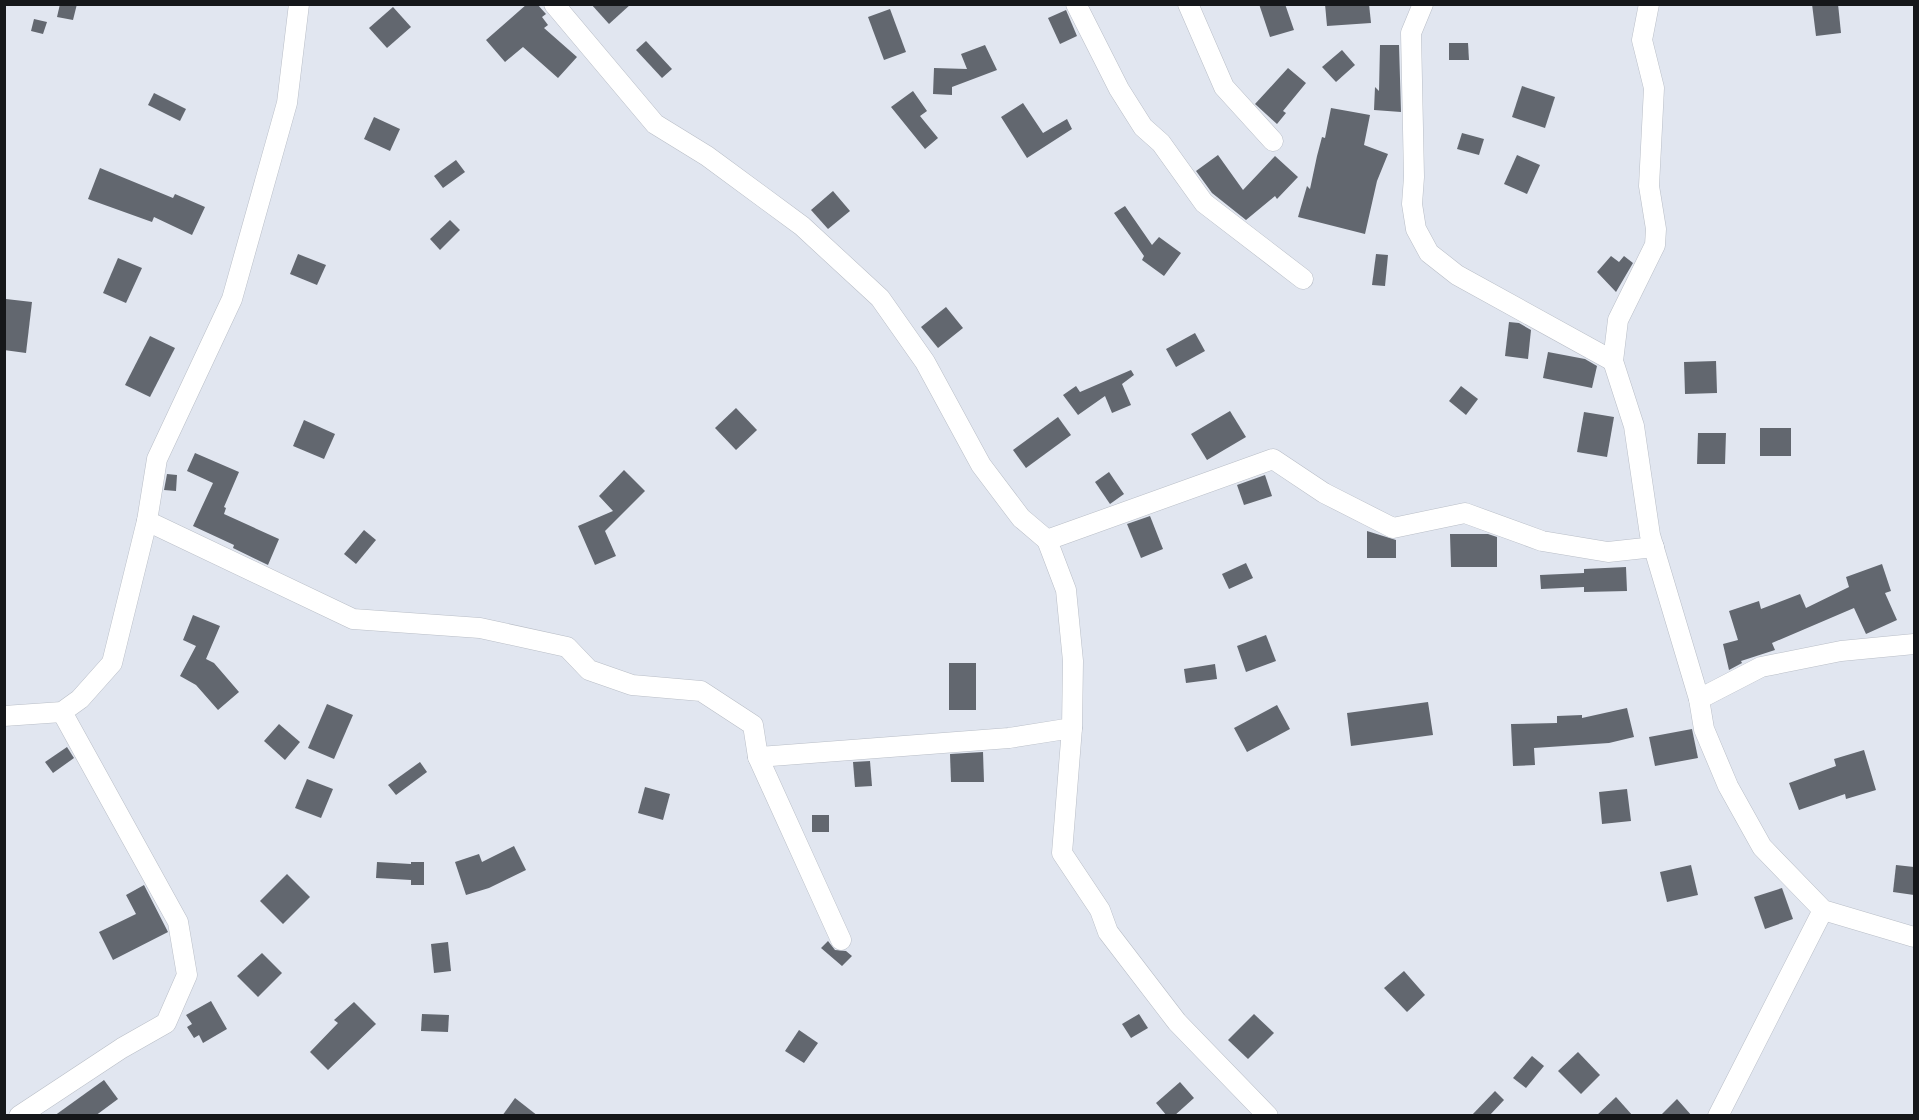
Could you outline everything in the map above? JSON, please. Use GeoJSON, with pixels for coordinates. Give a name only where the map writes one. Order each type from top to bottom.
{"type":"FeatureCollection","features":[{"type":"Feature","properties":{"kind":"street"},"geometry":{"type":"LineString","coordinates":[[4,716],[62,712],[80,699],[112,663],[147,521],[157,459],[232,299],[287,103],[299,4]]}},
{"type":"Feature","properties":{"kind":"street"},"geometry":{"type":"LineString","coordinates":[[554,4],[655,124],[707,156],[802,226],[880,298],[925,362],[981,465],[1021,518],[1047,540],[1065,590],[1073,661],[1072,728],[1062,852],[1100,910],[1108,932],[1177,1022],[1268,1116]]}},
{"type":"Feature","properties":{"kind":"street"},"geometry":{"type":"LineString","coordinates":[[1076,4],[1125,99],[1143,127],[1161,143],[1203,202],[1303,279]]}},
{"type":"Feature","properties":{"kind":"street"},"geometry":{"type":"LineString","coordinates":[[1188,4],[1224,87],[1272,141]]}},
{"type":"Feature","properties":{"kind":"street"},"geometry":{"type":"LineString","coordinates":[[1423,4],[1410,33],[1414,177],[1412,204],[1421,237],[1429,252],[1457,275],[1613,361]]}},
{"type":"Feature","properties":{"kind":"street"},"geometry":{"type":"LineString","coordinates":[[1649,4],[1642,40],[1654,88],[1649,186],[1656,230],[1655,245],[1618,320],[1613,361],[1634,426],[1654,548],[1699,699],[1704,729],[1728,786],[1762,847],[1823,910],[1914,937]]}},
{"type":"Feature","properties":{"kind":"street"},"geometry":{"type":"LineString","coordinates":[[1047,540],[1272,459],[1324,493],[1393,528],[1465,513],[1542,541],[1608,552],[1654,548]]}},
{"type":"Feature","properties":{"kind":"street"},"geometry":{"type":"LineString","coordinates":[[147,521],[353,619],[480,628],[567,647],[589,670],[632,685],[701,691],[753,725],[758,757],[841,940]]}},
{"type":"Feature","properties":{"kind":"street"},"geometry":{"type":"LineString","coordinates":[[1699,699],[1761,667],[1841,651],[1914,644]]}},
{"type":"Feature","properties":{"kind":"street"},"geometry":{"type":"LineString","coordinates":[[20,1116],[122,1048],[166,1023],[187,975],[178,922],[62,712]]}},
{"type":"Feature","properties":{"kind":"street"},"geometry":{"type":"LineString","coordinates":[[758,757],[1009,738],[1072,728]]}},
{"type":"Feature","properties":{"kind":"street"},"geometry":{"type":"LineString","coordinates":[[1718,1116],[1823,910]]}},
{"type":"Feature","properties":{"kind":"building"},"geometry":{"type":"Polygon","coordinates":[[[60,4],[77,4],[73,20],[57,17],[60,4]]]}},
{"type":"Feature","properties":{"kind":"building"},"geometry":{"type":"Polygon","coordinates":[[[527,4],[537,4],[546,14],[542,17],[548,25],[544,28],[577,57],[558,78],[523,47],[505,62],[486,40],[527,4]]]}},
{"type":"Feature","properties":{"kind":"building"},"geometry":{"type":"Polygon","coordinates":[[[591,4],[631,4],[609,24],[591,4]]]}},
{"type":"Feature","properties":{"kind":"building"},"geometry":{"type":"Polygon","coordinates":[[[1259,4],[1285,4],[1294,30],[1270,37],[1259,4]]]}},
{"type":"Feature","properties":{"kind":"building"},"geometry":{"type":"Polygon","coordinates":[[[1325,4],[1369,4],[1371,23],[1327,26],[1325,4]]]}},
{"type":"Feature","properties":{"kind":"building"},"geometry":{"type":"Polygon","coordinates":[[[1812,4],[1838,4],[1841,33],[1816,36],[1812,4]]]}},
{"type":"Feature","properties":{"kind":"building"},"geometry":{"type":"Polygon","coordinates":[[[393,7],[411,27],[387,48],[369,28],[393,7]]]}},
{"type":"Feature","properties":{"kind":"building"},"geometry":{"type":"Polygon","coordinates":[[[890,9],[906,52],[884,60],[868,17],[890,9]]]}},
{"type":"Feature","properties":{"kind":"building"},"geometry":{"type":"Polygon","coordinates":[[[1066,10],[1077,36],[1060,44],[1048,18],[1066,10]]]}},
{"type":"Feature","properties":{"kind":"building"},"geometry":{"type":"Polygon","coordinates":[[[34,19],[47,22],[43,34],[31,31],[34,19]]]}},
{"type":"Feature","properties":{"kind":"building"},"geometry":{"type":"Polygon","coordinates":[[[646,41],[672,69],[662,78],[636,50],[646,41]]]}},
{"type":"Feature","properties":{"kind":"building"},"geometry":{"type":"Polygon","coordinates":[[[1449,43],[1468,43],[1469,60],[1449,60],[1449,43]]]}},
{"type":"Feature","properties":{"kind":"building"},"geometry":{"type":"Polygon","coordinates":[[[985,45],[997,70],[952,87],[952,95],[933,94],[934,68],[967,69],[961,54],[985,45]]]}},
{"type":"Feature","properties":{"kind":"building"},"geometry":{"type":"Polygon","coordinates":[[[1380,45],[1399,45],[1401,112],[1374,110],[1375,87],[1379,91],[1380,45]]]}},
{"type":"Feature","properties":{"kind":"building"},"geometry":{"type":"Polygon","coordinates":[[[1342,50],[1355,65],[1336,82],[1322,67],[1342,50]]]}},
{"type":"Feature","properties":{"kind":"building"},"geometry":{"type":"Polygon","coordinates":[[[1288,68],[1306,83],[1283,111],[1286,113],[1277,124],[1255,104],[1288,68]]]}},
{"type":"Feature","properties":{"kind":"building"},"geometry":{"type":"Polygon","coordinates":[[[1522,86],[1555,97],[1545,128],[1512,117],[1522,86]]]}},
{"type":"Feature","properties":{"kind":"building"},"geometry":{"type":"Polygon","coordinates":[[[913,91],[927,111],[920,116],[938,138],[925,149],[891,107],[913,91]]]}},
{"type":"Feature","properties":{"kind":"building"},"geometry":{"type":"Polygon","coordinates":[[[154,93],[186,109],[180,121],[148,105],[154,93]]]}},
{"type":"Feature","properties":{"kind":"building"},"geometry":{"type":"Polygon","coordinates":[[[1023,103],[1043,133],[1067,119],[1072,129],[1027,158],[1001,117],[1023,103]]]}},
{"type":"Feature","properties":{"kind":"building"},"geometry":{"type":"Polygon","coordinates":[[[1331,108],[1370,115],[1364,145],[1388,154],[1377,181],[1365,234],[1298,217],[1307,186],[1310,189],[1331,108]]]}},
{"type":"Feature","properties":{"kind":"building"},"geometry":{"type":"Polygon","coordinates":[[[374,117],[400,129],[390,151],[364,139],[374,117]]]}},
{"type":"Feature","properties":{"kind":"building"},"geometry":{"type":"Polygon","coordinates":[[[1462,133],[1484,139],[1479,155],[1457,149],[1462,133]]]}},
{"type":"Feature","properties":{"kind":"building"},"geometry":{"type":"Polygon","coordinates":[[[1218,155],[1243,190],[1275,156],[1298,177],[1277,199],[1275,196],[1246,220],[1212,193],[1196,171],[1218,155]]]}},
{"type":"Feature","properties":{"kind":"building"},"geometry":{"type":"Polygon","coordinates":[[[1517,155],[1540,165],[1527,194],[1504,184],[1517,155]]]}},
{"type":"Feature","properties":{"kind":"building"},"geometry":{"type":"Polygon","coordinates":[[[456,160],[465,172],[443,188],[434,176],[456,160]]]}},
{"type":"Feature","properties":{"kind":"building"},"geometry":{"type":"Polygon","coordinates":[[[100,168],[173,198],[175,194],[205,207],[192,235],[154,217],[152,222],[88,199],[100,168]]]}},
{"type":"Feature","properties":{"kind":"building"},"geometry":{"type":"Polygon","coordinates":[[[833,191],[850,211],[828,229],[811,210],[833,191]]]}},
{"type":"Feature","properties":{"kind":"building"},"geometry":{"type":"Polygon","coordinates":[[[1125,206],[1152,245],[1159,237],[1181,253],[1164,276],[1142,260],[1144,256],[1114,213],[1125,206]]]}},
{"type":"Feature","properties":{"kind":"building"},"geometry":{"type":"Polygon","coordinates":[[[450,220],[460,230],[440,250],[430,239],[450,220]]]}},
{"type":"Feature","properties":{"kind":"building"},"geometry":{"type":"Polygon","coordinates":[[[298,254],[326,265],[317,285],[290,274],[298,254]]]}},
{"type":"Feature","properties":{"kind":"building"},"geometry":{"type":"Polygon","coordinates":[[[1376,254],[1388,255],[1385,286],[1372,285],[1376,254]]]}},
{"type":"Feature","properties":{"kind":"building"},"geometry":{"type":"Polygon","coordinates":[[[1611,256],[1619,262],[1624,256],[1633,263],[1616,292],[1597,272],[1611,256]]]}},
{"type":"Feature","properties":{"kind":"building"},"geometry":{"type":"Polygon","coordinates":[[[118,258],[142,268],[126,303],[103,293],[118,258]]]}},
{"type":"Feature","properties":{"kind":"building"},"geometry":{"type":"Polygon","coordinates":[[[6,299],[32,302],[26,353],[4,350],[6,299]]]}},
{"type":"Feature","properties":{"kind":"building"},"geometry":{"type":"Polygon","coordinates":[[[946,307],[963,328],[938,348],[921,327],[946,307]]]}},
{"type":"Feature","properties":{"kind":"building"},"geometry":{"type":"Polygon","coordinates":[[[1509,322],[1519,323],[1531,330],[1528,359],[1505,356],[1509,322]]]}},
{"type":"Feature","properties":{"kind":"building"},"geometry":{"type":"Polygon","coordinates":[[[1195,333],[1205,351],[1176,367],[1166,349],[1195,333]]]}},
{"type":"Feature","properties":{"kind":"building"},"geometry":{"type":"Polygon","coordinates":[[[150,336],[175,348],[150,397],[125,385],[150,336]]]}},
{"type":"Feature","properties":{"kind":"building"},"geometry":{"type":"Polygon","coordinates":[[[1548,352],[1585,359],[1597,366],[1592,388],[1543,378],[1548,352]]]}},
{"type":"Feature","properties":{"kind":"building"},"geometry":{"type":"Polygon","coordinates":[[[1716,361],[1717,393],[1685,394],[1684,362],[1716,361]]]}},
{"type":"Feature","properties":{"kind":"building"},"geometry":{"type":"Polygon","coordinates":[[[1131,370],[1134,375],[1122,384],[1131,405],[1112,413],[1105,396],[1078,415],[1063,395],[1076,386],[1080,392],[1131,370]]]}},
{"type":"Feature","properties":{"kind":"building"},"geometry":{"type":"Polygon","coordinates":[[[1461,386],[1478,399],[1466,415],[1449,401],[1461,386]]]}},
{"type":"Feature","properties":{"kind":"building"},"geometry":{"type":"Polygon","coordinates":[[[736,408],[757,430],[736,450],[715,428],[736,408]]]}},
{"type":"Feature","properties":{"kind":"building"},"geometry":{"type":"Polygon","coordinates":[[[1230,411],[1246,437],[1207,460],[1191,434],[1230,411]]]}},
{"type":"Feature","properties":{"kind":"building"},"geometry":{"type":"Polygon","coordinates":[[[1584,412],[1614,417],[1607,457],[1577,452],[1584,412]]]}},
{"type":"Feature","properties":{"kind":"building"},"geometry":{"type":"Polygon","coordinates":[[[1058,417],[1071,435],[1026,468],[1013,450],[1058,417]]]}},
{"type":"Feature","properties":{"kind":"building"},"geometry":{"type":"Polygon","coordinates":[[[304,420],[335,434],[324,459],[293,446],[304,420]]]}},
{"type":"Feature","properties":{"kind":"building"},"geometry":{"type":"Polygon","coordinates":[[[1760,428],[1791,428],[1791,456],[1760,456],[1760,428]]]}},
{"type":"Feature","properties":{"kind":"building"},"geometry":{"type":"Polygon","coordinates":[[[1698,433],[1726,433],[1725,464],[1697,464],[1698,433]]]}},
{"type":"Feature","properties":{"kind":"building"},"geometry":{"type":"Polygon","coordinates":[[[195,453],[239,472],[224,507],[226,508],[224,514],[279,539],[268,565],[233,548],[234,545],[193,526],[213,483],[187,471],[195,453]]]}},
{"type":"Feature","properties":{"kind":"building"},"geometry":{"type":"Polygon","coordinates":[[[624,470],[645,491],[605,531],[616,556],[595,565],[578,526],[613,511],[599,496],[624,470]]]}},
{"type":"Feature","properties":{"kind":"building"},"geometry":{"type":"Polygon","coordinates":[[[1109,472],[1124,494],[1110,504],[1095,482],[1109,472]]]}},
{"type":"Feature","properties":{"kind":"building"},"geometry":{"type":"Polygon","coordinates":[[[167,474],[177,475],[176,491],[164,490],[167,474]]]}},
{"type":"Feature","properties":{"kind":"building"},"geometry":{"type":"Polygon","coordinates":[[[1265,475],[1272,496],[1244,505],[1237,485],[1265,475]]]}},
{"type":"Feature","properties":{"kind":"building"},"geometry":{"type":"Polygon","coordinates":[[[1150,516],[1163,549],[1141,558],[1127,524],[1150,516]]]}},
{"type":"Feature","properties":{"kind":"building"},"geometry":{"type":"Polygon","coordinates":[[[364,530],[376,540],[356,564],[344,554],[364,530]]]}},
{"type":"Feature","properties":{"kind":"building"},"geometry":{"type":"Polygon","coordinates":[[[1367,531],[1396,540],[1396,558],[1367,558],[1367,531]]]}},
{"type":"Feature","properties":{"kind":"building"},"geometry":{"type":"Polygon","coordinates":[[[1450,534],[1488,534],[1497,537],[1497,567],[1451,567],[1450,534]]]}},
{"type":"Feature","properties":{"kind":"building"},"geometry":{"type":"Polygon","coordinates":[[[1246,563],[1253,578],[1229,589],[1222,574],[1246,563]]]}},
{"type":"Feature","properties":{"kind":"building"},"geometry":{"type":"Polygon","coordinates":[[[1882,564],[1891,591],[1885,593],[1897,620],[1866,634],[1854,608],[1772,643],[1775,650],[1741,661],[1742,663],[1729,670],[1723,644],[1738,640],[1729,611],[1759,601],[1761,609],[1800,594],[1806,608],[1849,587],[1846,577],[1882,564]]]}},
{"type":"Feature","properties":{"kind":"building"},"geometry":{"type":"Polygon","coordinates":[[[1626,567],[1627,591],[1584,592],[1584,587],[1541,589],[1540,575],[1584,573],[1584,569],[1626,567]]]}},
{"type":"Feature","properties":{"kind":"building"},"geometry":{"type":"Polygon","coordinates":[[[193,615],[220,626],[206,659],[214,663],[239,692],[218,710],[196,685],[180,676],[196,646],[183,640],[193,615]]]}},
{"type":"Feature","properties":{"kind":"building"},"geometry":{"type":"Polygon","coordinates":[[[1266,635],[1276,661],[1246,672],[1237,646],[1266,635]]]}},
{"type":"Feature","properties":{"kind":"building"},"geometry":{"type":"Polygon","coordinates":[[[949,663],[976,663],[976,710],[949,710],[949,663]]]}},
{"type":"Feature","properties":{"kind":"building"},"geometry":{"type":"Polygon","coordinates":[[[1215,664],[1217,679],[1186,683],[1184,669],[1215,664]]]}},
{"type":"Feature","properties":{"kind":"building"},"geometry":{"type":"Polygon","coordinates":[[[1428,702],[1433,735],[1351,746],[1347,713],[1428,702]]]}},
{"type":"Feature","properties":{"kind":"building"},"geometry":{"type":"Polygon","coordinates":[[[327,704],[353,715],[334,759],[308,748],[327,704]]]}},
{"type":"Feature","properties":{"kind":"building"},"geometry":{"type":"Polygon","coordinates":[[[1277,705],[1290,729],[1247,752],[1234,728],[1277,705]]]}},
{"type":"Feature","properties":{"kind":"building"},"geometry":{"type":"Polygon","coordinates":[[[1627,708],[1634,737],[1609,743],[1534,748],[1535,765],[1513,766],[1511,724],[1557,723],[1557,716],[1582,715],[1582,718],[1627,708]]]}},
{"type":"Feature","properties":{"kind":"building"},"geometry":{"type":"Polygon","coordinates":[[[279,724],[300,742],[285,760],[264,741],[279,724]]]}},
{"type":"Feature","properties":{"kind":"building"},"geometry":{"type":"Polygon","coordinates":[[[1692,729],[1698,758],[1655,766],[1649,737],[1692,729]]]}},
{"type":"Feature","properties":{"kind":"building"},"geometry":{"type":"Polygon","coordinates":[[[67,747],[74,758],[53,773],[45,762],[67,747]]]}},
{"type":"Feature","properties":{"kind":"building"},"geometry":{"type":"Polygon","coordinates":[[[1864,750],[1876,790],[1846,799],[1845,794],[1799,810],[1789,783],[1836,766],[1834,759],[1864,750]]]}},
{"type":"Feature","properties":{"kind":"building"},"geometry":{"type":"Polygon","coordinates":[[[983,752],[984,782],[951,782],[950,754],[983,752]]]}},
{"type":"Feature","properties":{"kind":"building"},"geometry":{"type":"Polygon","coordinates":[[[870,761],[872,786],[855,787],[853,762],[870,761]]]}},
{"type":"Feature","properties":{"kind":"building"},"geometry":{"type":"Polygon","coordinates":[[[420,762],[427,772],[396,795],[388,785],[420,762]]]}},
{"type":"Feature","properties":{"kind":"building"},"geometry":{"type":"Polygon","coordinates":[[[307,779],[333,789],[321,818],[295,808],[307,779]]]}},
{"type":"Feature","properties":{"kind":"building"},"geometry":{"type":"Polygon","coordinates":[[[645,787],[670,794],[663,820],[638,813],[645,787]]]}},
{"type":"Feature","properties":{"kind":"building"},"geometry":{"type":"Polygon","coordinates":[[[1627,789],[1631,821],[1602,824],[1599,792],[1627,789]]]}},
{"type":"Feature","properties":{"kind":"building"},"geometry":{"type":"Polygon","coordinates":[[[812,815],[829,815],[829,832],[812,832],[812,815]]]}},
{"type":"Feature","properties":{"kind":"building"},"geometry":{"type":"Polygon","coordinates":[[[514,846],[526,870],[489,888],[466,895],[455,862],[479,854],[482,862],[514,846]]]}},
{"type":"Feature","properties":{"kind":"building"},"geometry":{"type":"Polygon","coordinates":[[[377,862],[411,864],[411,862],[424,862],[424,885],[411,885],[411,880],[376,878],[377,862]]]}},
{"type":"Feature","properties":{"kind":"building"},"geometry":{"type":"Polygon","coordinates":[[[1691,865],[1698,895],[1667,902],[1660,872],[1691,865]]]}},
{"type":"Feature","properties":{"kind":"building"},"geometry":{"type":"Polygon","coordinates":[[[1896,865],[1914,867],[1914,895],[1893,892],[1896,865]]]}},
{"type":"Feature","properties":{"kind":"building"},"geometry":{"type":"Polygon","coordinates":[[[287,874],[310,897],[283,924],[260,901],[287,874]]]}},
{"type":"Feature","properties":{"kind":"building"},"geometry":{"type":"Polygon","coordinates":[[[144,885],[168,932],[113,960],[99,932],[136,914],[126,895],[144,885]]]}},
{"type":"Feature","properties":{"kind":"building"},"geometry":{"type":"Polygon","coordinates":[[[1782,888],[1793,919],[1765,929],[1754,897],[1782,888]]]}},
{"type":"Feature","properties":{"kind":"building"},"geometry":{"type":"Polygon","coordinates":[[[828,941],[835,950],[846,951],[852,956],[842,966],[821,948],[828,941]]]}},
{"type":"Feature","properties":{"kind":"building"},"geometry":{"type":"Polygon","coordinates":[[[448,942],[451,971],[434,973],[431,944],[448,942]]]}},
{"type":"Feature","properties":{"kind":"building"},"geometry":{"type":"Polygon","coordinates":[[[262,953],[282,973],[258,997],[237,976],[262,953]]]}},
{"type":"Feature","properties":{"kind":"building"},"geometry":{"type":"Polygon","coordinates":[[[1404,971],[1425,995],[1407,1012],[1384,988],[1404,971]]]}},
{"type":"Feature","properties":{"kind":"building"},"geometry":{"type":"Polygon","coordinates":[[[211,1001],[227,1029],[203,1043],[199,1035],[194,1038],[187,1027],[192,1024],[186,1015],[211,1001]]]}},
{"type":"Feature","properties":{"kind":"building"},"geometry":{"type":"Polygon","coordinates":[[[354,1002],[376,1024],[328,1070],[310,1052],[338,1023],[334,1020],[354,1002]]]}},
{"type":"Feature","properties":{"kind":"building"},"geometry":{"type":"Polygon","coordinates":[[[422,1014],[449,1015],[448,1032],[421,1031],[422,1014]]]}},
{"type":"Feature","properties":{"kind":"building"},"geometry":{"type":"Polygon","coordinates":[[[1139,1014],[1148,1028],[1131,1038],[1122,1024],[1139,1014]]]}},
{"type":"Feature","properties":{"kind":"building"},"geometry":{"type":"Polygon","coordinates":[[[1254,1014],[1274,1033],[1248,1059],[1228,1040],[1254,1014]]]}},
{"type":"Feature","properties":{"kind":"building"},"geometry":{"type":"Polygon","coordinates":[[[799,1030],[818,1043],[804,1063],[785,1051],[799,1030]]]}},
{"type":"Feature","properties":{"kind":"building"},"geometry":{"type":"Polygon","coordinates":[[[1578,1052],[1600,1075],[1581,1094],[1558,1071],[1578,1052]]]}},
{"type":"Feature","properties":{"kind":"building"},"geometry":{"type":"Polygon","coordinates":[[[1532,1056],[1544,1066],[1526,1088],[1513,1078],[1532,1056]]]}},
{"type":"Feature","properties":{"kind":"building"},"geometry":{"type":"Polygon","coordinates":[[[104,1080],[118,1099],[95,1116],[54,1116],[104,1080]]]}},
{"type":"Feature","properties":{"kind":"building"},"geometry":{"type":"Polygon","coordinates":[[[1180,1082],[1194,1098],[1174,1116],[1167,1116],[1156,1103],[1180,1082]]]}},
{"type":"Feature","properties":{"kind":"building"},"geometry":{"type":"Polygon","coordinates":[[[1495,1091],[1504,1100],[1489,1116],[1471,1116],[1495,1091]]]}},
{"type":"Feature","properties":{"kind":"building"},"geometry":{"type":"Polygon","coordinates":[[[1616,1097],[1633,1116],[1596,1116],[1616,1097]]]}},
{"type":"Feature","properties":{"kind":"building"},"geometry":{"type":"Polygon","coordinates":[[[515,1098],[538,1116],[502,1116],[515,1098]]]}},
{"type":"Feature","properties":{"kind":"building"},"geometry":{"type":"Polygon","coordinates":[[[1677,1099],[1692,1116],[1660,1116],[1677,1099]]]}}]}
